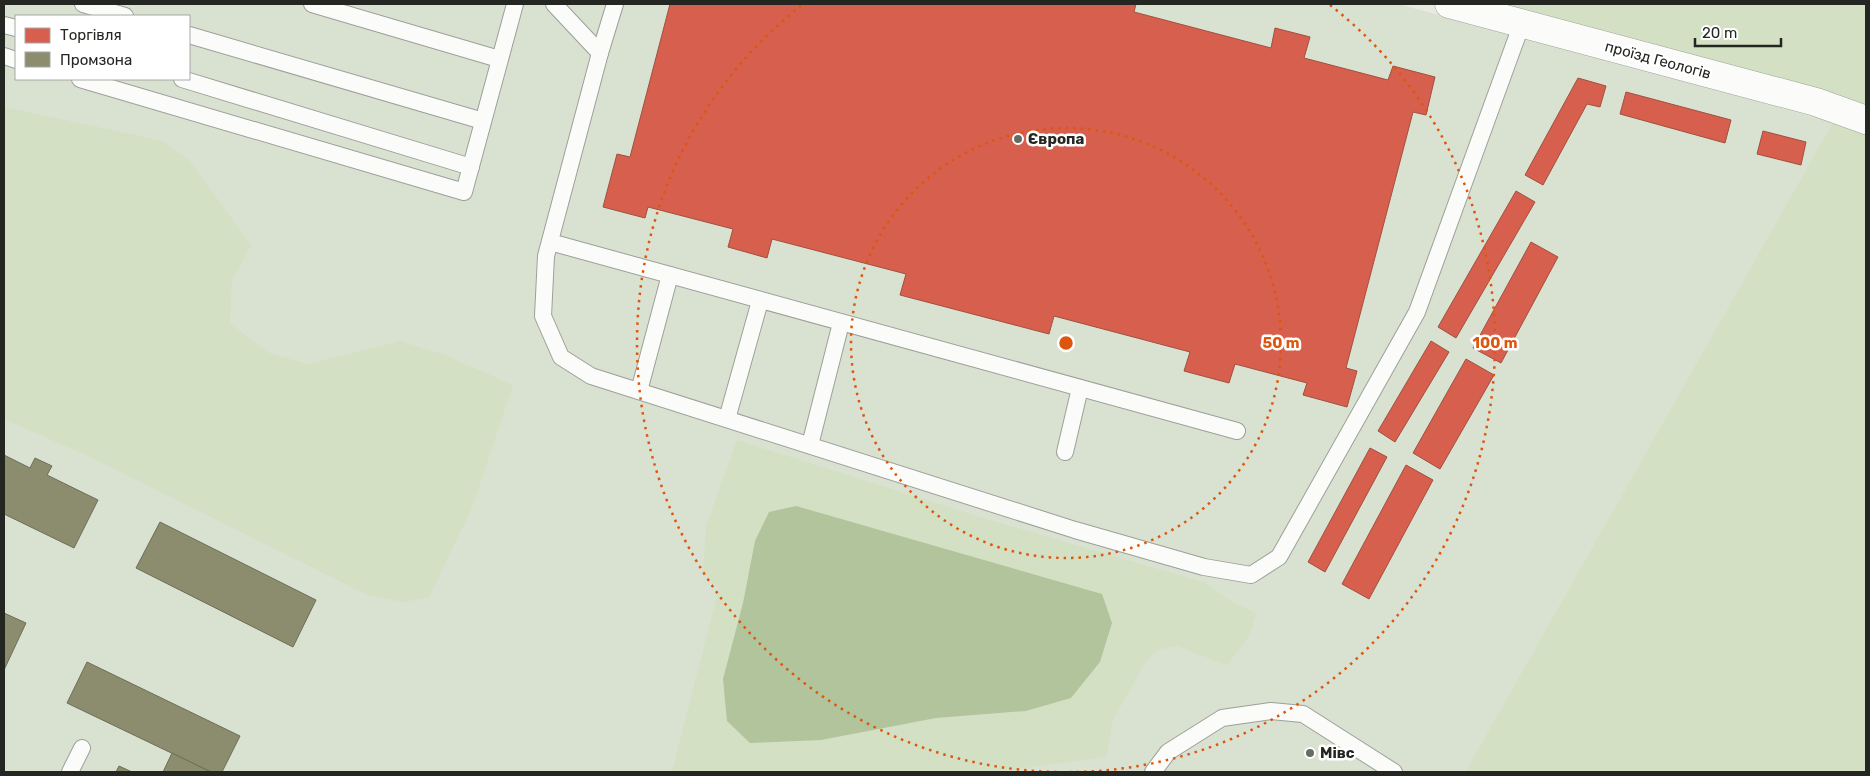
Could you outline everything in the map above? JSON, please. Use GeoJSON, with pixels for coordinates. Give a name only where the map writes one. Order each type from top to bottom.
{"type":"FeatureCollection","features":[{"type":"Feature","properties":{"kind":"street","name":"проїзд Геологів"},"geometry":{"type":"LineString","coordinates":[[1449,4],[1816,102],[1866,120]]}},
{"type":"Feature","properties":{"kind":"lane"},"geometry":{"type":"LineString","coordinates":[[82,4],[121,15]]}},
{"type":"Feature","properties":{"kind":"lane"},"geometry":{"type":"LineString","coordinates":[[312,4],[499,59]]}},
{"type":"Feature","properties":{"kind":"lane"},"geometry":{"type":"LineString","coordinates":[[83,80],[464,192],[515,4]]}},
{"type":"Feature","properties":{"kind":"lane"},"geometry":{"type":"LineString","coordinates":[[554,4],[600,53]]}},
{"type":"Feature","properties":{"kind":"lane"},"geometry":{"type":"LineString","coordinates":[[615,4],[600,53],[546,256],[543,316],[560,357],[591,376],[1075,530],[1204,567],[1251,575],[1279,557],[1417,312],[1522,23]]}},
{"type":"Feature","properties":{"kind":"lane"},"geometry":{"type":"LineString","coordinates":[[190,35],[483,121]]}},
{"type":"Feature","properties":{"kind":"lane"},"geometry":{"type":"LineString","coordinates":[[185,80],[471,166]]}},
{"type":"Feature","properties":{"kind":"lane"},"geometry":{"type":"LineString","coordinates":[[550,242],[1237,431]]}},
{"type":"Feature","properties":{"kind":"lane"},"geometry":{"type":"LineString","coordinates":[[639,391],[670,275]]}},
{"type":"Feature","properties":{"kind":"lane"},"geometry":{"type":"LineString","coordinates":[[727,419],[760,301]]}},
{"type":"Feature","properties":{"kind":"lane"},"geometry":{"type":"LineString","coordinates":[[810,445],[841,322]]}},
{"type":"Feature","properties":{"kind":"lane"},"geometry":{"type":"LineString","coordinates":[[1065,452],[1080,388]]}},
{"type":"Feature","properties":{"kind":"lane"},"geometry":{"type":"LineString","coordinates":[[1153,772],[1168,752],[1222,718],[1271,711],[1302,714],[1394,772]]}},
{"type":"Feature","properties":{"kind":"lane"},"geometry":{"type":"LineString","coordinates":[[70,772],[82,748]]}},
{"type":"Feature","properties":{"kind":"shaded area"},"geometry":{"type":"Polygon","coordinates":[[[4,4],[1398,4],[1833,122],[1465,772],[4,772],[4,4]]]}},
{"type":"Feature","properties":{"kind":"shaded area"},"geometry":{"type":"Polygon","coordinates":[[[1485,4],[1866,4],[1866,772],[1465,772],[1846,99],[1485,4]]]}},
{"type":"Feature","properties":{"kind":"shaded area"},"geometry":{"type":"Polygon","coordinates":[[[4,107],[163,141],[189,160],[251,245],[232,281],[230,323],[269,353],[308,364],[400,341],[445,355],[513,385],[472,508],[429,597],[404,602],[370,596],[99,461],[4,419],[4,107]]]}},
{"type":"Feature","properties":{"kind":"shaded area"},"geometry":{"type":"Polygon","coordinates":[[[737,440],[977,516],[1206,583],[1232,602],[1256,613],[1250,635],[1227,665],[1176,646],[1157,650],[1146,661],[1113,720],[1106,757],[994,772],[672,772],[719,588],[703,574],[706,526],[737,440]],[[755,541],[743,603],[936,718],[1026,711],[1071,698],[1100,662],[755,541]]]}},
{"type":"Feature","properties":{"kind":"shaded area"},"geometry":{"type":"Polygon","coordinates":[[[796,506],[1102,594],[1112,623],[1100,662],[1071,698],[1026,711],[936,718],[821,740],[750,743],[727,721],[723,679],[743,603],[755,541],[769,512],[796,506]]]}},
{"type":"Feature","properties":{"kind":"building: Торгівля"},"geometry":{"type":"Polygon","coordinates":[[[670,4],[1136,4],[1134,12],[1271,48],[1275,28],[1310,37],[1304,58],[1388,80],[1393,66],[1435,77],[1426,115],[1413,112],[1346,368],[1357,371],[1347,407],[1303,395],[1307,383],[1235,364],[1229,383],[1184,371],[1190,352],[1054,316],[1049,334],[900,295],[906,274],[772,239],[767,258],[728,247],[733,229],[648,207],[645,218],[603,207],[617,154],[630,157],[670,4]]]}},
{"type":"Feature","properties":{"kind":"building: Торгівля"},"geometry":{"type":"Polygon","coordinates":[[[1578,78],[1606,86],[1600,107],[1587,104],[1543,185],[1525,175],[1578,78]]]}},
{"type":"Feature","properties":{"kind":"building: Торгівля"},"geometry":{"type":"Polygon","coordinates":[[[1626,92],[1731,120],[1725,143],[1620,114],[1626,92]]]}},
{"type":"Feature","properties":{"kind":"building: Торгівля"},"geometry":{"type":"Polygon","coordinates":[[[1763,131],[1806,142],[1801,165],[1757,154],[1763,131]]]}},
{"type":"Feature","properties":{"kind":"building: Торгівля"},"geometry":{"type":"Polygon","coordinates":[[[1516,191],[1535,202],[1456,338],[1438,327],[1516,191]]]}},
{"type":"Feature","properties":{"kind":"building: Торгівля"},"geometry":{"type":"Polygon","coordinates":[[[1531,242],[1558,257],[1501,363],[1473,348],[1531,242]]]}},
{"type":"Feature","properties":{"kind":"building: Торгівля"},"geometry":{"type":"Polygon","coordinates":[[[1431,341],[1449,352],[1395,442],[1378,431],[1431,341]]]}},
{"type":"Feature","properties":{"kind":"building: Торгівля"},"geometry":{"type":"Polygon","coordinates":[[[1466,359],[1494,375],[1440,469],[1413,453],[1466,359]]]}},
{"type":"Feature","properties":{"kind":"building: Торгівля"},"geometry":{"type":"Polygon","coordinates":[[[1370,448],[1387,457],[1325,572],[1308,562],[1370,448]]]}},
{"type":"Feature","properties":{"kind":"building: Торгівля"},"geometry":{"type":"Polygon","coordinates":[[[1406,465],[1433,480],[1369,599],[1342,584],[1406,465]]]}},
{"type":"Feature","properties":{"kind":"building: Промзона"},"geometry":{"type":"Polygon","coordinates":[[[4,455],[30,468],[35,458],[52,466],[47,475],[98,500],[74,548],[4,514],[4,455]]]}},
{"type":"Feature","properties":{"kind":"building: Промзона"},"geometry":{"type":"Polygon","coordinates":[[[160,522],[316,600],[293,647],[136,568],[160,522]]]}},
{"type":"Feature","properties":{"kind":"building: Промзона"},"geometry":{"type":"Polygon","coordinates":[[[4,613],[26,623],[4,670],[4,613]]]}},
{"type":"Feature","properties":{"kind":"building: Промзона"},"geometry":{"type":"Polygon","coordinates":[[[87,662],[240,736],[222,772],[211,772],[67,703],[87,662]]]}},
{"type":"Feature","properties":{"kind":"building: Промзона"},"geometry":{"type":"Polygon","coordinates":[[[172,753],[211,772],[163,772],[172,753]]]}},
{"type":"Feature","properties":{"kind":"building: Промзона"},"geometry":{"type":"Polygon","coordinates":[[[119,766],[132,772],[116,772],[119,766]]]}},
{"type":"Feature","properties":{"kind":"place","name":"Європа"},"geometry":{"type":"Point","coordinates":[1018,139]}},
{"type":"Feature","properties":{"kind":"place","name":"Мівс"},"geometry":{"type":"Point","coordinates":[1310,753]}}]}
